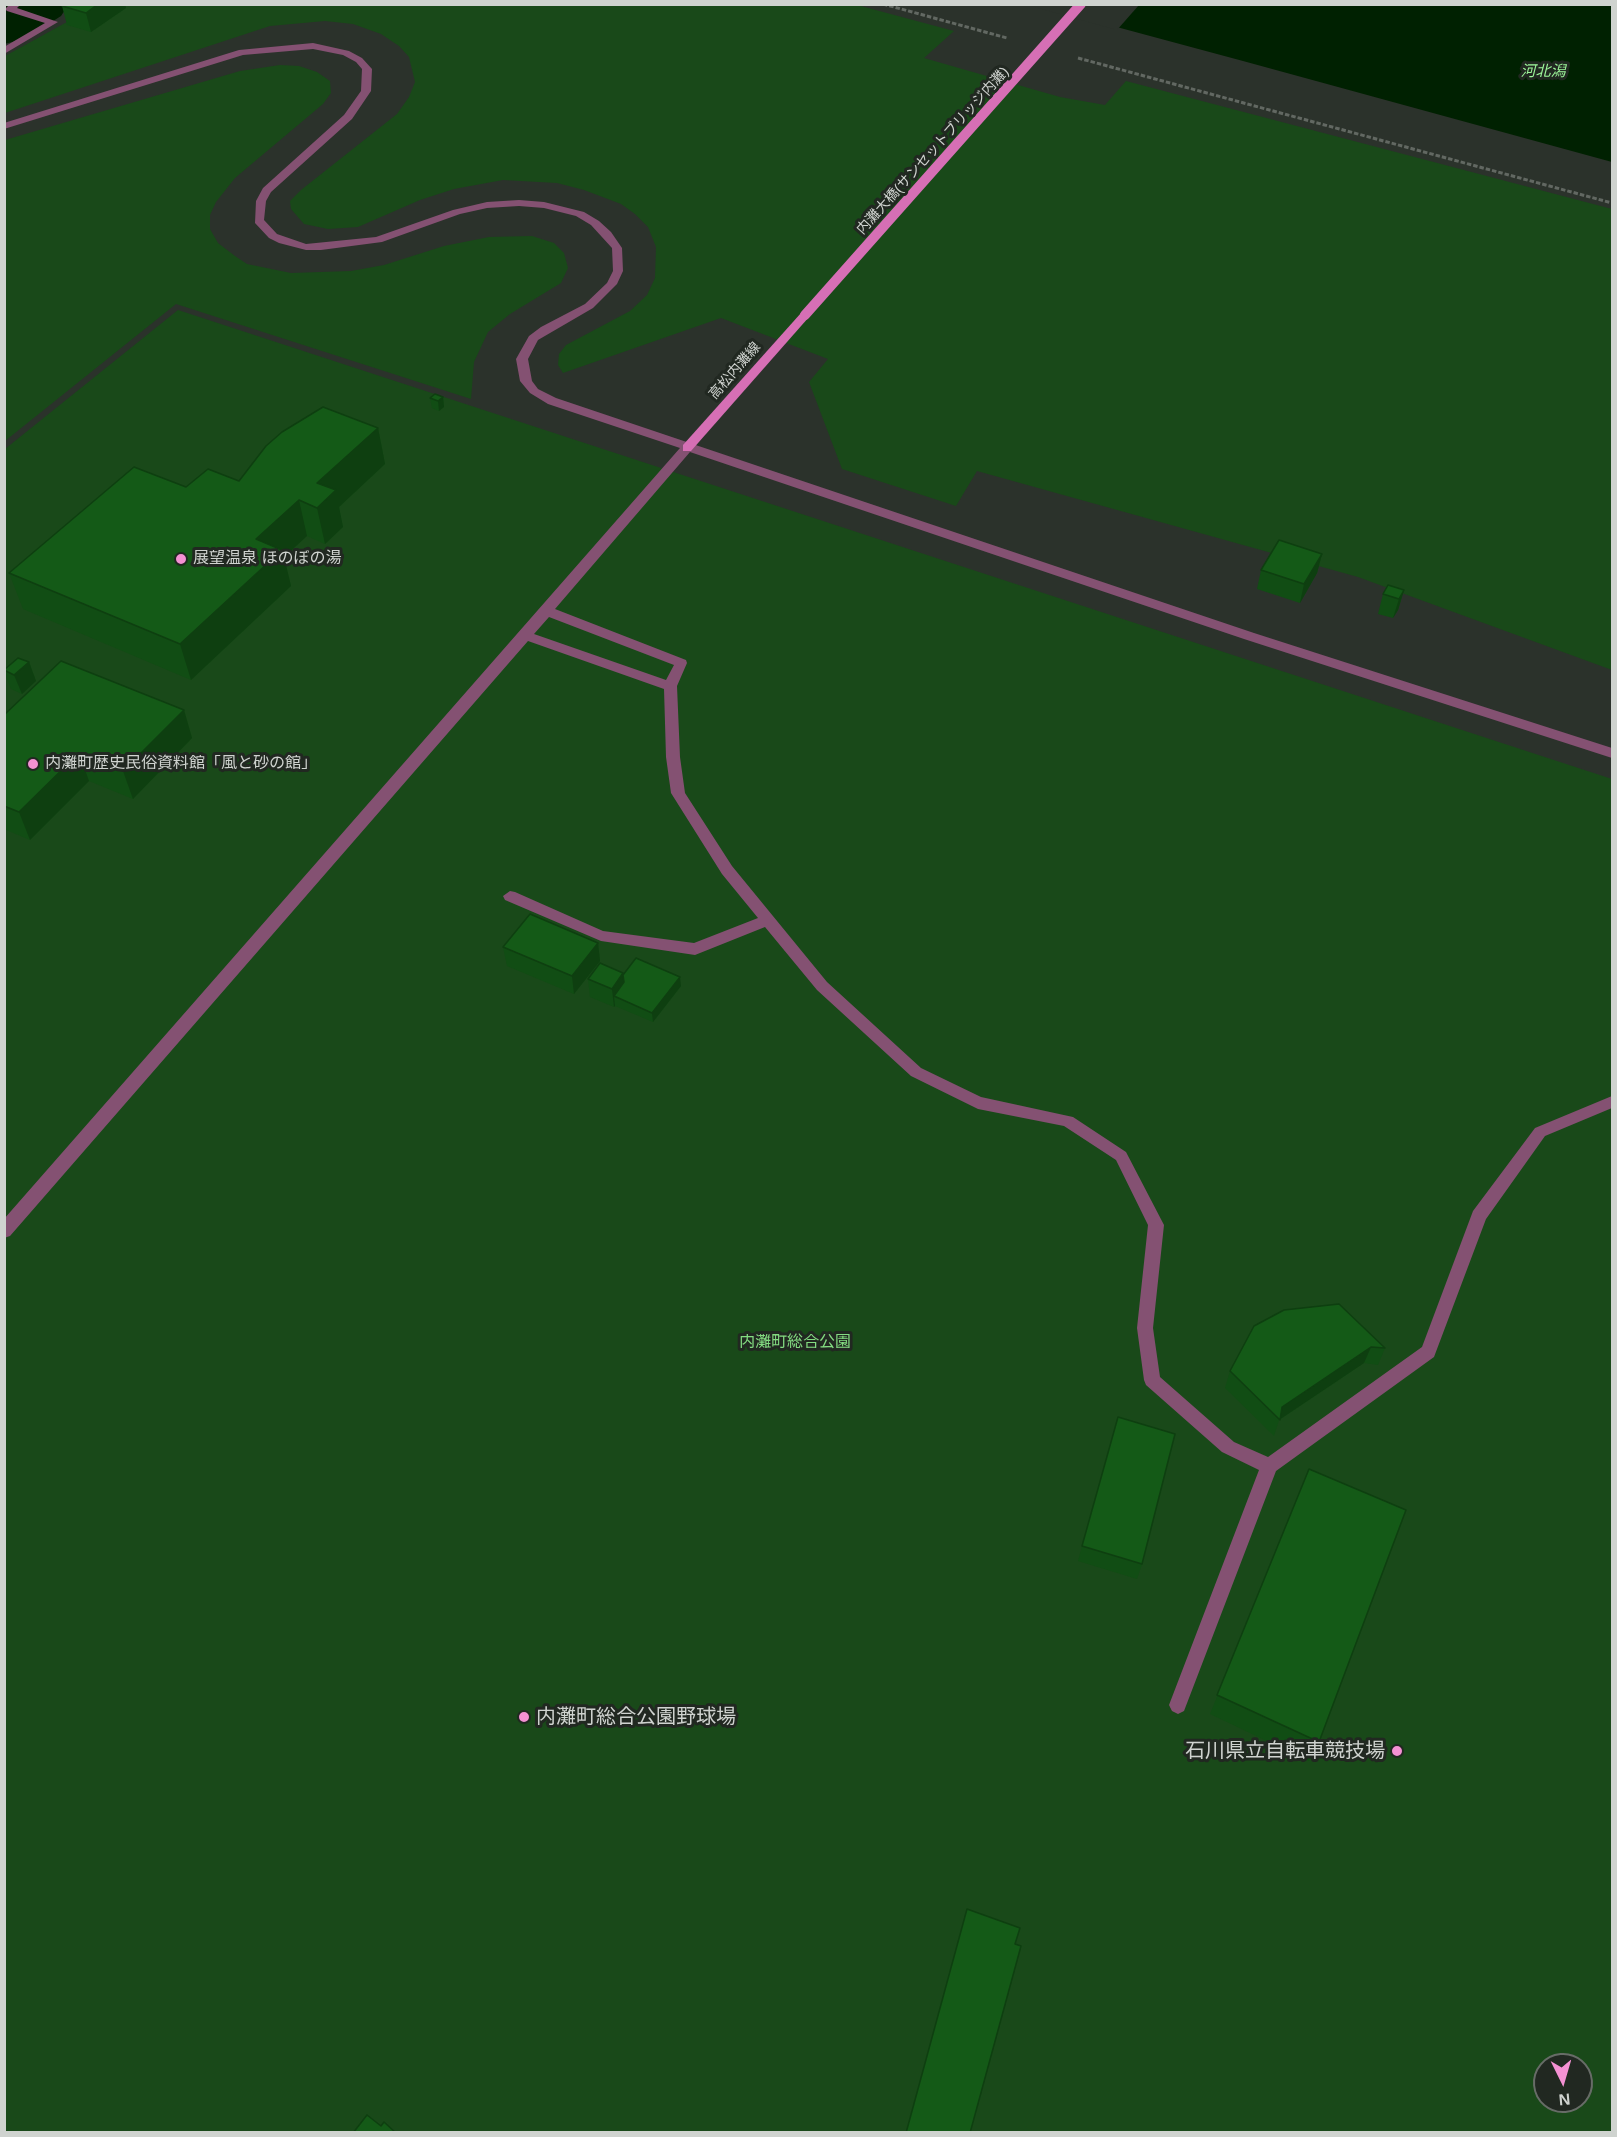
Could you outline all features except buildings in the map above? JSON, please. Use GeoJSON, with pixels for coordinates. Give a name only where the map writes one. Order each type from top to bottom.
{"type":"FeatureCollection","features":[{"type":"Feature","properties":{"kind":"main road","name":"内灘大橋(サンセットブリッジ内灘)"},"geometry":{"type":"LineString","coordinates":[[805,315],[1081,4]]}},
{"type":"Feature","properties":{"kind":"main road","name":"高松内灘線"},"geometry":{"type":"LineString","coordinates":[[687,448],[805,315]]}},
{"type":"Feature","properties":{"kind":"street"},"geometry":{"type":"LineString","coordinates":[[4,51],[54,22],[17,8]]}},
{"type":"Feature","properties":{"kind":"street"},"geometry":{"type":"LineString","coordinates":[[4,126],[242,52],[272,47],[313,46],[346,53],[359,60],[367,69],[366,91],[348,117],[267,190],[258,211],[259,221],[265,229],[283,241],[306,247],[378,240],[457,212],[487,205],[519,203],[544,205],[580,214],[595,223],[608,234],[617,248],[618,271],[612,284],[589,306],[545,329],[533,338],[522,359],[526,381],[534,391],[552,401],[1261,639],[1612,753]]}},
{"type":"Feature","properties":{"kind":"street"},"geometry":{"type":"LineString","coordinates":[[4,1231],[687,448]]}},
{"type":"Feature","properties":{"kind":"street"},"geometry":{"type":"LineString","coordinates":[[547,611],[681,663],[670,686],[673,757],[678,793],[727,870],[822,986],[916,1072],[978,1103],[1068,1121],[1121,1156],[1156,1226],[1145,1328],[1152,1380],[1228,1448],[1269,1466]]}},
{"type":"Feature","properties":{"kind":"street"},"geometry":{"type":"LineString","coordinates":[[525,636],[670,686]]}},
{"type":"Feature","properties":{"kind":"street"},"geometry":{"type":"LineString","coordinates":[[510,896],[601,936],[695,949],[767,920]]}},
{"type":"Feature","properties":{"kind":"street"},"geometry":{"type":"LineString","coordinates":[[1178,1704],[1269,1466],[1428,1352],[1479,1216],[1540,1132],[1612,1102]]}},
{"type":"Feature","properties":{"kind":"path"},"geometry":{"type":"LineString","coordinates":[[883,4],[1008,39]]}},
{"type":"Feature","properties":{"kind":"path"},"geometry":{"type":"LineString","coordinates":[[1076,57],[1612,203]]}},
{"type":"Feature","properties":{"kind":"green space"},"geometry":{"type":"Polygon","coordinates":[[[98,5],[857,5],[954,31],[924,58],[1060,97],[1105,105],[1126,81],[1612,209],[1612,670],[1358,577],[977,471],[956,506],[842,469],[809,382],[828,359],[721,318],[563,373],[558,365],[559,354],[566,345],[630,311],[647,295],[655,278],[656,247],[648,227],[635,214],[621,204],[557,183],[503,180],[454,189],[420,200],[358,227],[328,229],[304,224],[291,209],[290,201],[397,114],[409,97],[415,82],[409,57],[399,46],[381,34],[353,24],[325,21],[270,26],[5,113],[5,56],[98,5]]]}},
{"type":"Feature","properties":{"kind":"green space"},"geometry":{"type":"Polygon","coordinates":[[[280,65],[299,66],[317,72],[330,81],[331,93],[323,104],[235,178],[216,202],[210,215],[210,229],[218,243],[247,264],[291,273],[351,271],[384,265],[444,246],[489,237],[532,236],[554,243],[564,253],[568,268],[561,283],[510,314],[488,332],[474,362],[471,399],[176,304],[5,441],[5,140],[240,71],[280,65]]]}},
{"type":"Feature","properties":{"kind":"green space","name":"内灘町総合公園"},"geometry":{"type":"Polygon","coordinates":[[[178,310],[1612,779],[1612,2132],[5,2132],[5,449],[178,310]]]}},
{"type":"Feature","properties":{"kind":"water","name":"河北潟"},"geometry":{"type":"Polygon","coordinates":[[[1035,5],[1612,5],[1612,162],[1243,61],[1035,5]]]}},
{"type":"Feature","properties":{"kind":"pier"},"geometry":{"type":"Polygon","coordinates":[[[1032,4],[1139,5],[1117,30],[1035,7],[1032,4]]]}},
{"type":"Feature","properties":{"kind":"waterway"},"geometry":{"type":"LineString","coordinates":[[4,26],[40,4]]}},
{"type":"Feature","properties":{"kind":"place","name":"展望温泉 ほのぼの湯"},"geometry":{"type":"Point","coordinates":[181,559]}},
{"type":"Feature","properties":{"kind":"place","name":"内灘町歴史民俗資料館「風と砂の館」"},"geometry":{"type":"Point","coordinates":[33,764]}},
{"type":"Feature","properties":{"kind":"place","name":"内灘町総合公園野球場"},"geometry":{"type":"Point","coordinates":[524,1717]}},
{"type":"Feature","properties":{"kind":"place","name":"石川県立自転車競技場"},"geometry":{"type":"Point","coordinates":[1397,1751]}}]}
